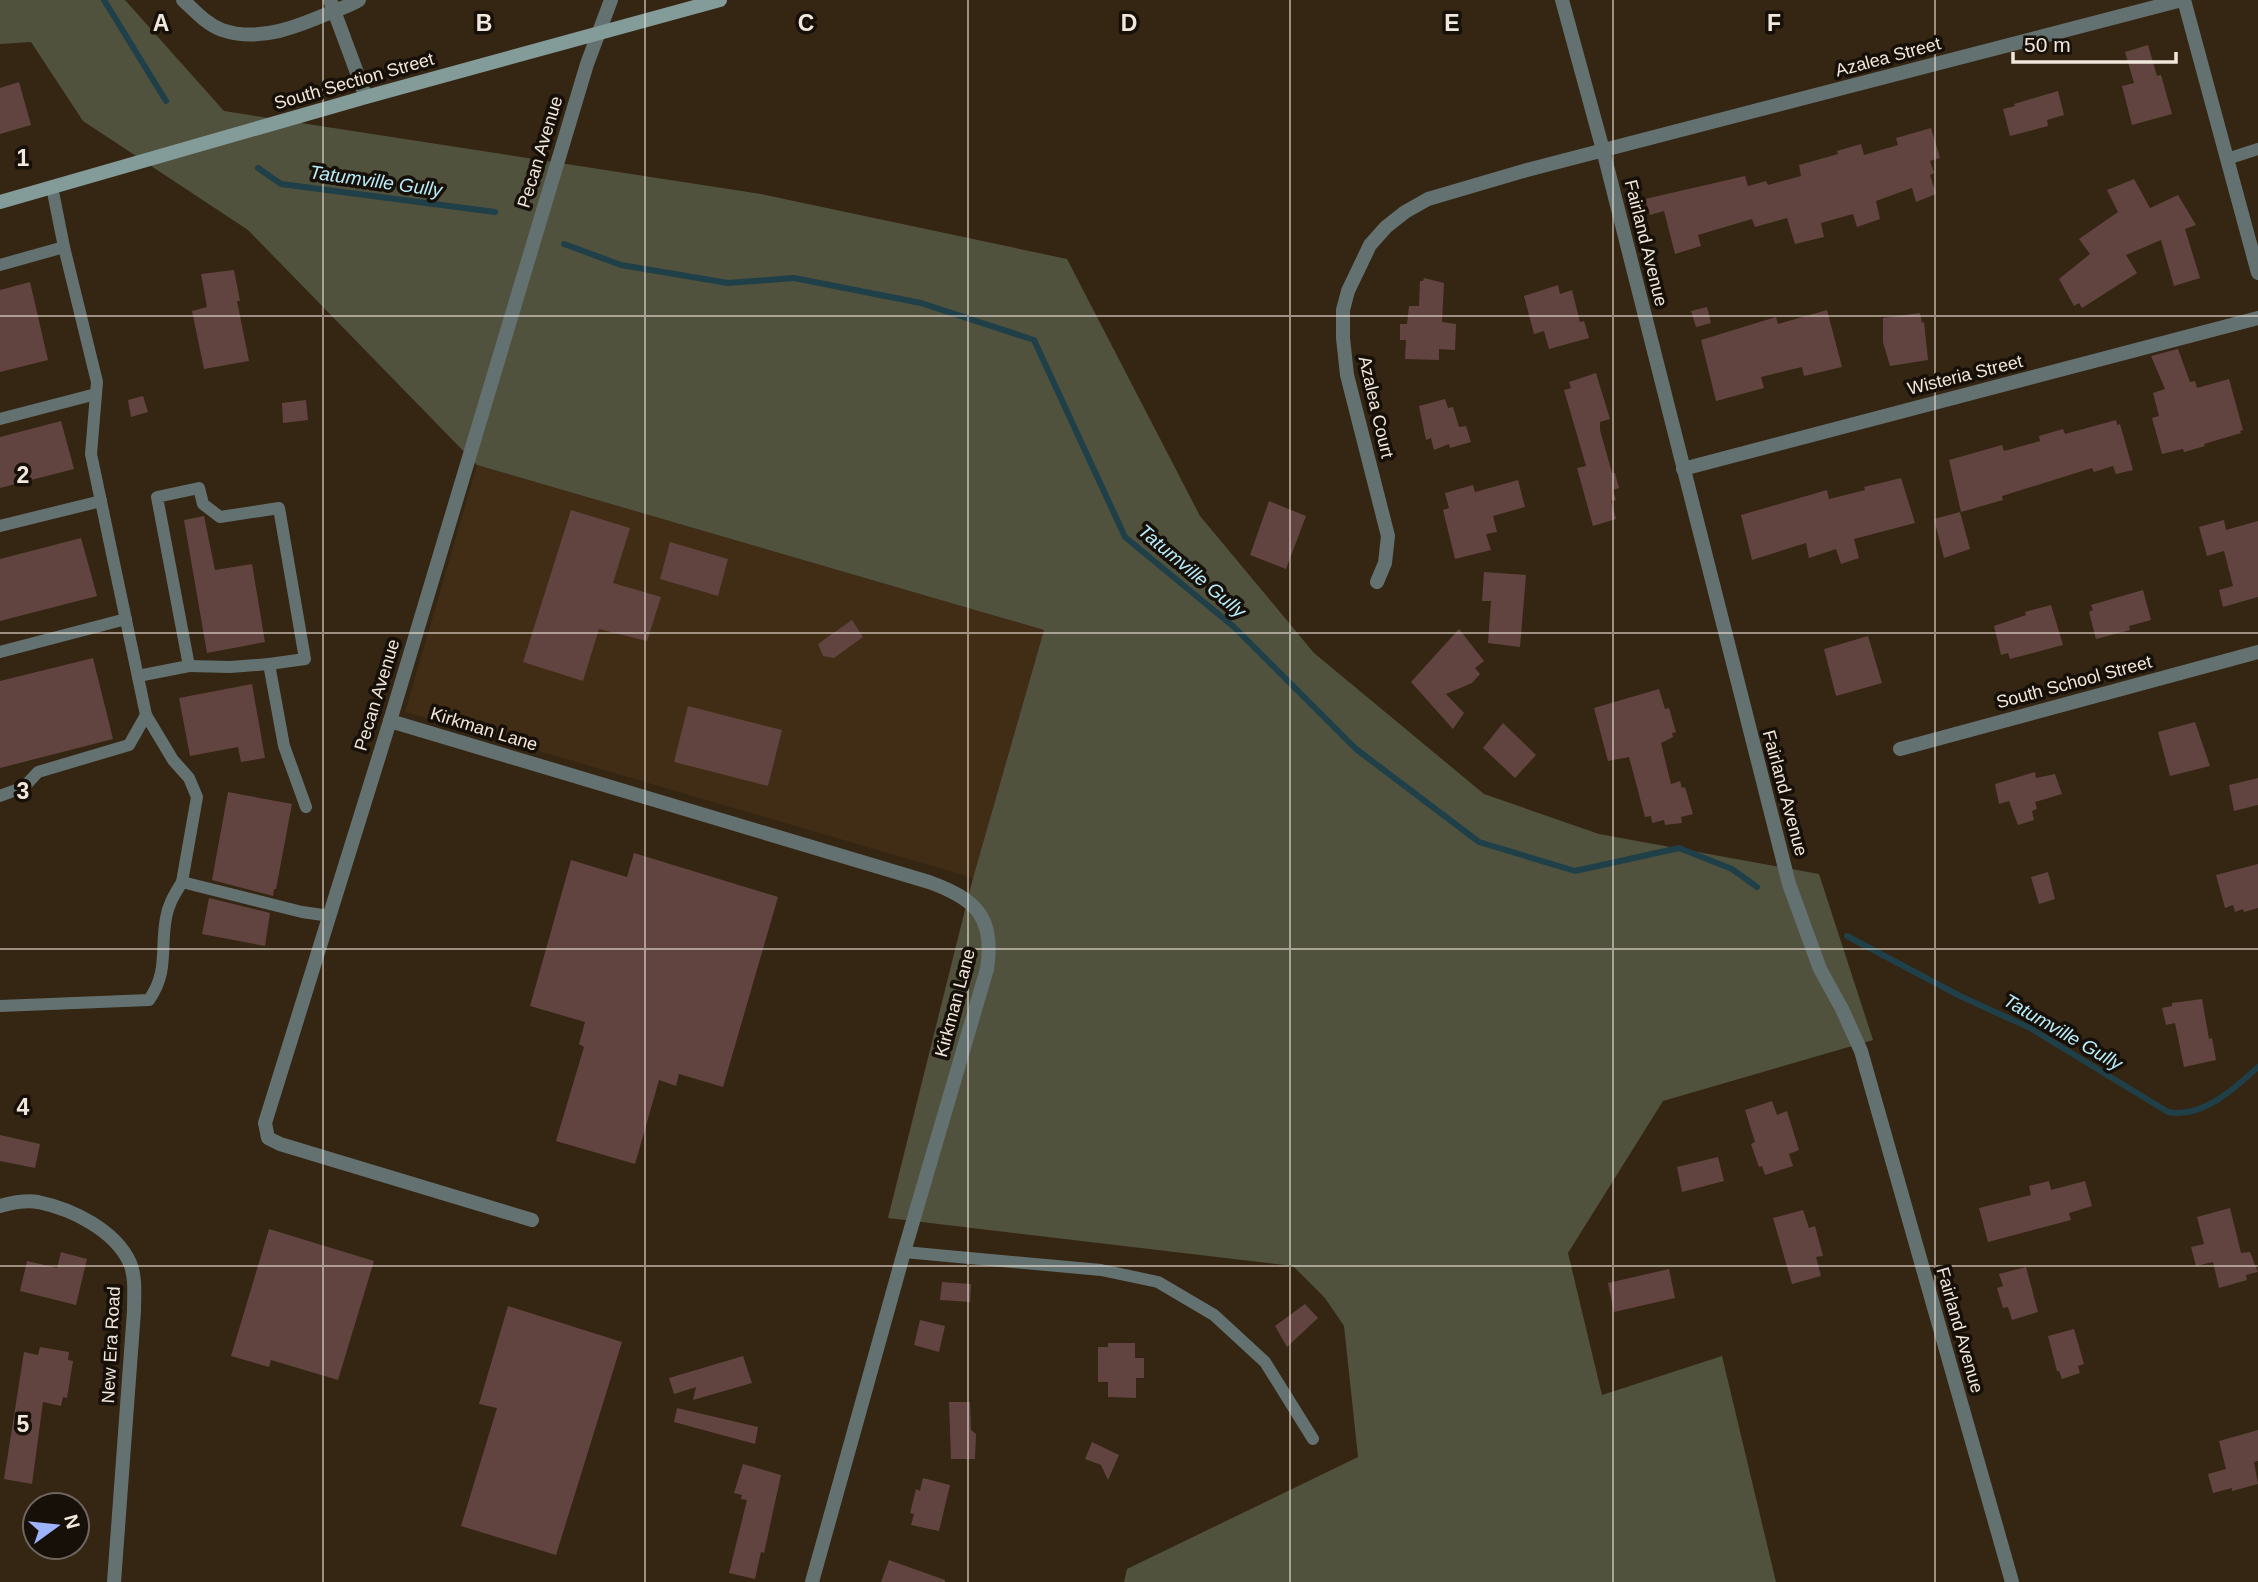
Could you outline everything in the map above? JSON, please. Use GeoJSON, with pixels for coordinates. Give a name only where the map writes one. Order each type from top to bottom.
{"type":"FeatureCollection","features":[{"type":"Feature","properties":{"kind":"street"},"geometry":{"type":"LineString","coordinates":[[183,0],[206,22],[223,30],[242,34],[288,30],[332,6],[359,0]]}},
{"type":"Feature","properties":{"kind":"street","name":"Pecan Avenue"},"geometry":{"type":"LineString","coordinates":[[532,1220],[279,1144],[268,1138],[265,1123],[390,721],[587,64],[611,0]]}},
{"type":"Feature","properties":{"kind":"street","name":"South Section Street"},"geometry":{"type":"LineString","coordinates":[[0,202],[366,97],[720,0]]}},
{"type":"Feature","properties":{"kind":"street","name":"Fairland Avenue"},"geometry":{"type":"LineString","coordinates":[[1562,0],[1603,150],[1789,884],[1820,969],[1861,1051],[2012,1582]]}},
{"type":"Feature","properties":{"kind":"street"},"geometry":{"type":"LineString","coordinates":[[2183,0],[2258,273]]}},
{"type":"Feature","properties":{"kind":"street","name":"Azalea Street"},"geometry":{"type":"LineString","coordinates":[[1603,150],[2183,0]]}},
{"type":"Feature","properties":{"kind":"street"},"geometry":{"type":"LineString","coordinates":[[332,6],[366,97]]}},
{"type":"Feature","properties":{"kind":"street","name":"Azalea Court"},"geometry":{"type":"LineString","coordinates":[[1377,582],[1385,563],[1388,536],[1347,375],[1343,338],[1343,310],[1358,267],[1370,245],[1386,227],[1428,199],[1603,150]]}},
{"type":"Feature","properties":{"kind":"street","name":"Wisteria Street"},"geometry":{"type":"LineString","coordinates":[[1683,469],[2258,318]]}},
{"type":"Feature","properties":{"kind":"street","name":"South School Street"},"geometry":{"type":"LineString","coordinates":[[1900,748],[2258,652]]}},
{"type":"Feature","properties":{"kind":"street","name":"Kirkman Lane"},"geometry":{"type":"LineString","coordinates":[[390,721],[929,882],[951,890],[974,904],[981,914],[990,938],[987,969],[904,1252],[812,1582]]}},
{"type":"Feature","properties":{"kind":"street","name":"New Era Road"},"geometry":{"type":"LineString","coordinates":[[0,1206],[35,1201],[66,1210],[119,1243],[131,1265],[135,1286],[134,1311],[114,1582]]}},
{"type":"Feature","properties":{"kind":"lane"},"geometry":{"type":"LineString","coordinates":[[2227,159],[2258,149]]}},
{"type":"Feature","properties":{"kind":"lane"},"geometry":{"type":"LineString","coordinates":[[0,1006],[149,1000],[160,984],[166,918],[171,900],[182,883],[197,797],[189,778],[173,760],[146,715],[91,454],[97,382],[52,187]]}},
{"type":"Feature","properties":{"kind":"lane"},"geometry":{"type":"LineString","coordinates":[[0,265],[64,247]]}},
{"type":"Feature","properties":{"kind":"lane"},"geometry":{"type":"LineString","coordinates":[[0,419],[96,394]]}},
{"type":"Feature","properties":{"kind":"lane"},"geometry":{"type":"LineString","coordinates":[[138,677],[189,666],[230,667],[305,659],[279,508],[220,517],[203,504],[199,488],[157,497],[189,666]]}},
{"type":"Feature","properties":{"kind":"lane"},"geometry":{"type":"LineString","coordinates":[[0,526],[101,501]]}},
{"type":"Feature","properties":{"kind":"lane"},"geometry":{"type":"LineString","coordinates":[[0,652],[126,620]]}},
{"type":"Feature","properties":{"kind":"lane"},"geometry":{"type":"LineString","coordinates":[[269,664],[284,746],[306,807]]}},
{"type":"Feature","properties":{"kind":"lane"},"geometry":{"type":"LineString","coordinates":[[0,796],[24,788],[38,772],[129,745],[146,715]]}},
{"type":"Feature","properties":{"kind":"lane"},"geometry":{"type":"LineString","coordinates":[[182,883],[302,912],[330,916]]}},
{"type":"Feature","properties":{"kind":"lane"},"geometry":{"type":"LineString","coordinates":[[904,1252],[1101,1270],[1158,1282],[1214,1315],[1265,1363],[1313,1439]]}},
{"type":"Feature","properties":{"kind":"shaded area"},"geometry":{"type":"Polygon","coordinates":[[[477,465],[1044,630],[973,878],[405,712],[477,465]]]}},
{"type":"Feature","properties":{"kind":"green space"},"geometry":{"type":"Polygon","coordinates":[[[0,0],[125,0],[224,111],[761,194],[1067,259],[1200,516],[1314,653],[1484,794],[1599,834],[1819,874],[1873,1040],[1663,1101],[1568,1253],[1602,1395],[1722,1356],[1776,1582],[1124,1582],[1127,1569],[1358,1457],[1344,1326],[1325,1298],[1293,1266],[888,1218],[973,878],[1044,630],[477,465],[248,230],[83,121],[31,42],[0,44],[0,0]]]}},
{"type":"Feature","properties":{"kind":"building"},"geometry":{"type":"Polygon","coordinates":[[[2148,45],[2157,76],[2161,75],[2172,114],[2132,125],[2122,86],[2134,83],[2125,52],[2148,45]]]}},
{"type":"Feature","properties":{"kind":"building"},"geometry":{"type":"Polygon","coordinates":[[[19,82],[31,125],[0,134],[0,88],[19,82]]]}},
{"type":"Feature","properties":{"kind":"building"},"geometry":{"type":"Polygon","coordinates":[[[2058,91],[2064,115],[2047,120],[2048,126],[2010,136],[2003,109],[2058,91]]]}},
{"type":"Feature","properties":{"kind":"building"},"geometry":{"type":"Polygon","coordinates":[[[1931,128],[1940,158],[1930,161],[1934,173],[1930,175],[1936,194],[1916,202],[1912,188],[1876,201],[1880,219],[1857,227],[1853,214],[1821,223],[1824,237],[1795,244],[1787,218],[1755,227],[1752,219],[1698,235],[1701,246],[1675,254],[1664,211],[1650,215],[1645,199],[1745,176],[1748,186],[1766,181],[1768,185],[1801,176],[1799,165],[1838,154],[1837,151],[1861,144],[1864,155],[1898,145],[1896,138],[1931,128]]]}},
{"type":"Feature","properties":{"kind":"building"},"geometry":{"type":"Polygon","coordinates":[[[2134,179],[2150,208],[2178,195],[2196,225],[2185,229],[2200,278],[2174,286],[2161,240],[2126,255],[2137,273],[2082,308],[2079,303],[2074,306],[2059,279],[2090,254],[2079,239],[2118,212],[2107,190],[2134,179]]]}},
{"type":"Feature","properties":{"kind":"building"},"geometry":{"type":"Polygon","coordinates":[[[234,270],[249,361],[204,369],[192,311],[207,307],[201,274],[234,270]]]}},
{"type":"Feature","properties":{"kind":"building"},"geometry":{"type":"Polygon","coordinates":[[[1424,278],[1444,283],[1442,322],[1456,324],[1455,350],[1439,349],[1439,360],[1405,359],[1406,340],[1400,340],[1400,324],[1407,324],[1409,306],[1419,306],[1420,281],[1424,278]]]}},
{"type":"Feature","properties":{"kind":"building"},"geometry":{"type":"Polygon","coordinates":[[[30,282],[48,360],[0,372],[0,290],[30,282]]]}},
{"type":"Feature","properties":{"kind":"building"},"geometry":{"type":"Polygon","coordinates":[[[1558,285],[1560,294],[1572,290],[1580,322],[1584,321],[1589,338],[1549,349],[1544,331],[1534,334],[1524,296],[1558,285]]]}},
{"type":"Feature","properties":{"kind":"building"},"geometry":{"type":"Polygon","coordinates":[[[1707,307],[1711,323],[1696,327],[1691,311],[1707,307]]]}},
{"type":"Feature","properties":{"kind":"building"},"geometry":{"type":"Polygon","coordinates":[[[1827,310],[1842,367],[1804,376],[1802,367],[1761,377],[1764,388],[1716,401],[1701,340],[1776,317],[1778,324],[1827,310]]]}},
{"type":"Feature","properties":{"kind":"building"},"geometry":{"type":"Polygon","coordinates":[[[1920,313],[1922,323],[1924,322],[1928,360],[1890,366],[1883,342],[1883,318],[1920,313]]]}},
{"type":"Feature","properties":{"kind":"building"},"geometry":{"type":"Polygon","coordinates":[[[2178,349],[2190,382],[2195,381],[2197,388],[2229,379],[2243,430],[2241,433],[2204,444],[2205,446],[2162,454],[2152,418],[2159,416],[2153,393],[2165,389],[2151,356],[2178,349]]]}},
{"type":"Feature","properties":{"kind":"building"},"geometry":{"type":"Polygon","coordinates":[[[1596,373],[1610,419],[1600,422],[1600,430],[1619,488],[1613,490],[1616,500],[1611,501],[1616,519],[1593,526],[1577,468],[1586,466],[1564,390],[1571,388],[1569,382],[1596,373]]]}},
{"type":"Feature","properties":{"kind":"building"},"geometry":{"type":"Polygon","coordinates":[[[143,396],[148,412],[131,417],[128,400],[143,396]]]}},
{"type":"Feature","properties":{"kind":"building"},"geometry":{"type":"Polygon","coordinates":[[[1445,399],[1448,408],[1453,407],[1459,427],[1466,426],[1471,442],[1450,448],[1449,444],[1434,450],[1431,438],[1426,440],[1419,406],[1445,399]]]}},
{"type":"Feature","properties":{"kind":"building"},"geometry":{"type":"Polygon","coordinates":[[[306,400],[308,420],[283,423],[282,403],[306,400]]]}},
{"type":"Feature","properties":{"kind":"building"},"geometry":{"type":"Polygon","coordinates":[[[2116,420],[2117,425],[2120,424],[2133,470],[2116,474],[2113,466],[2094,472],[2092,468],[2002,496],[2003,500],[1961,512],[1949,460],[2002,445],[2004,451],[2040,441],[2039,436],[2063,429],[2065,434],[2116,420]]]}},
{"type":"Feature","properties":{"kind":"building"},"geometry":{"type":"Polygon","coordinates":[[[61,421],[74,469],[0,488],[0,437],[61,421]]]}},
{"type":"Feature","properties":{"kind":"building"},"geometry":{"type":"Polygon","coordinates":[[[1901,478],[1915,523],[1854,539],[1859,558],[1841,564],[1836,549],[1809,558],[1806,543],[1752,560],[1741,515],[1827,490],[1829,499],[1901,478]]]}},
{"type":"Feature","properties":{"kind":"building"},"geometry":{"type":"Polygon","coordinates":[[[1518,480],[1525,507],[1493,516],[1497,532],[1486,534],[1491,550],[1455,559],[1443,510],[1449,508],[1445,493],[1473,485],[1475,492],[1518,480]]]}},
{"type":"Feature","properties":{"kind":"building"},"geometry":{"type":"Polygon","coordinates":[[[1269,501],[1306,516],[1286,569],[1250,555],[1269,501]]]}},
{"type":"Feature","properties":{"kind":"building"},"geometry":{"type":"Polygon","coordinates":[[[571,510],[630,528],[613,583],[661,597],[647,641],[599,629],[583,681],[523,662],[571,510]]]}},
{"type":"Feature","properties":{"kind":"building"},"geometry":{"type":"Polygon","coordinates":[[[1960,512],[1970,549],[1944,558],[1934,519],[1960,512]]]}},
{"type":"Feature","properties":{"kind":"building"},"geometry":{"type":"Polygon","coordinates":[[[204,516],[215,570],[252,564],[265,642],[207,653],[184,520],[204,516]]]}},
{"type":"Feature","properties":{"kind":"building"},"geometry":{"type":"Polygon","coordinates":[[[2224,520],[2226,530],[2258,521],[2258,597],[2223,607],[2219,590],[2233,586],[2224,551],[2207,556],[2199,527],[2224,520]]]}},
{"type":"Feature","properties":{"kind":"building"},"geometry":{"type":"Polygon","coordinates":[[[81,538],[97,596],[0,621],[0,559],[81,538]]]}},
{"type":"Feature","properties":{"kind":"building"},"geometry":{"type":"Polygon","coordinates":[[[670,542],[728,559],[718,596],[660,579],[670,542]]]}},
{"type":"Feature","properties":{"kind":"building"},"geometry":{"type":"Polygon","coordinates":[[[1484,572],[1526,575],[1520,647],[1488,643],[1491,601],[1482,601],[1484,572]]]}},
{"type":"Feature","properties":{"kind":"building"},"geometry":{"type":"Polygon","coordinates":[[[2143,590],[2151,620],[2129,626],[2130,630],[2096,639],[2089,612],[2093,610],[2091,605],[2143,590]]]}},
{"type":"Feature","properties":{"kind":"building"},"geometry":{"type":"Polygon","coordinates":[[[2051,605],[2063,645],[2010,659],[2008,653],[2001,655],[1994,626],[2026,615],[2025,612],[2051,605]]]}},
{"type":"Feature","properties":{"kind":"building"},"geometry":{"type":"Polygon","coordinates":[[[852,620],[863,637],[834,658],[823,656],[818,644],[852,620]]]}},
{"type":"Feature","properties":{"kind":"building"},"geometry":{"type":"Polygon","coordinates":[[[1459,629],[1484,661],[1475,668],[1480,674],[1472,683],[1446,694],[1464,713],[1453,729],[1411,682],[1459,629]]]}},
{"type":"Feature","properties":{"kind":"building"},"geometry":{"type":"Polygon","coordinates":[[[1868,636],[1882,683],[1836,696],[1824,649],[1868,636]]]}},
{"type":"Feature","properties":{"kind":"building"},"geometry":{"type":"Polygon","coordinates":[[[93,658],[113,739],[0,768],[0,681],[93,658]]]}},
{"type":"Feature","properties":{"kind":"building"},"geometry":{"type":"Polygon","coordinates":[[[252,684],[265,758],[241,762],[238,747],[190,756],[179,698],[252,684]]]}},
{"type":"Feature","properties":{"kind":"building"},"geometry":{"type":"Polygon","coordinates":[[[1659,689],[1665,709],[1669,708],[1676,732],[1672,733],[1673,737],[1661,743],[1671,784],[1680,781],[1682,788],[1685,787],[1693,814],[1681,817],[1682,823],[1665,825],[1664,820],[1652,823],[1651,816],[1645,817],[1629,757],[1608,761],[1594,708],[1659,689]]]}},
{"type":"Feature","properties":{"kind":"building"},"geometry":{"type":"Polygon","coordinates":[[[688,706],[782,730],[768,786],[674,762],[688,706]]]}},
{"type":"Feature","properties":{"kind":"building"},"geometry":{"type":"Polygon","coordinates":[[[2195,722],[2210,766],[2170,776],[2158,732],[2195,722]]]}},
{"type":"Feature","properties":{"kind":"building"},"geometry":{"type":"Polygon","coordinates":[[[1503,723],[1536,755],[1515,778],[1483,748],[1503,723]]]}},
{"type":"Feature","properties":{"kind":"building"},"geometry":{"type":"Polygon","coordinates":[[[2035,772],[2036,778],[2055,774],[2062,794],[2035,802],[2037,809],[2032,811],[2034,820],[2018,825],[2009,801],[1999,804],[1995,784],[2035,772]]]}},
{"type":"Feature","properties":{"kind":"building"},"geometry":{"type":"Polygon","coordinates":[[[2258,778],[2258,805],[2234,811],[2229,785],[2258,778]]]}},
{"type":"Feature","properties":{"kind":"building"},"geometry":{"type":"Polygon","coordinates":[[[228,792],[292,804],[273,896],[212,880],[228,792]]]}},
{"type":"Feature","properties":{"kind":"building"},"geometry":{"type":"Polygon","coordinates":[[[634,853],[778,897],[723,1087],[679,1074],[676,1086],[659,1080],[635,1164],[556,1141],[584,1047],[579,1044],[585,1022],[530,1006],[571,860],[627,877],[634,853]]]}},
{"type":"Feature","properties":{"kind":"building"},"geometry":{"type":"Polygon","coordinates":[[[2258,864],[2258,908],[2235,912],[2233,905],[2225,908],[2216,875],[2258,864]]]}},
{"type":"Feature","properties":{"kind":"building"},"geometry":{"type":"Polygon","coordinates":[[[2048,872],[2055,899],[2039,904],[2031,877],[2048,872]]]}},
{"type":"Feature","properties":{"kind":"building"},"geometry":{"type":"Polygon","coordinates":[[[209,898],[270,913],[265,946],[202,934],[209,898]]]}},
{"type":"Feature","properties":{"kind":"building"},"geometry":{"type":"Polygon","coordinates":[[[2202,999],[2209,1039],[2212,1038],[2216,1060],[2184,1067],[2175,1023],[2166,1025],[2162,1008],[2172,1006],[2172,1003],[2202,999]]]}},
{"type":"Feature","properties":{"kind":"building"},"geometry":{"type":"Polygon","coordinates":[[[1772,1101],[1777,1115],[1787,1111],[1799,1150],[1789,1154],[1793,1166],[1765,1175],[1762,1166],[1759,1167],[1751,1144],[1755,1142],[1745,1110],[1772,1101]]]}},
{"type":"Feature","properties":{"kind":"building"},"geometry":{"type":"Polygon","coordinates":[[[0,1135],[40,1144],[35,1168],[0,1161],[0,1135]]]}},
{"type":"Feature","properties":{"kind":"building"},"geometry":{"type":"Polygon","coordinates":[[[1718,1157],[1724,1181],[1682,1192],[1677,1167],[1718,1157]]]}},
{"type":"Feature","properties":{"kind":"building"},"geometry":{"type":"Polygon","coordinates":[[[2049,1181],[2051,1190],[2085,1181],[2092,1206],[2069,1213],[2071,1220],[1988,1242],[1979,1208],[2031,1195],[2029,1186],[2049,1181]]]}},
{"type":"Feature","properties":{"kind":"building"},"geometry":{"type":"Polygon","coordinates":[[[2230,1208],[2241,1253],[2250,1252],[2258,1272],[2246,1275],[2247,1280],[2219,1288],[2213,1262],[2196,1266],[2191,1247],[2204,1244],[2197,1217],[2230,1208]]]}},
{"type":"Feature","properties":{"kind":"building"},"geometry":{"type":"Polygon","coordinates":[[[1803,1210],[1809,1228],[1815,1226],[1823,1256],[1816,1257],[1821,1276],[1792,1284],[1773,1218],[1803,1210]]]}},
{"type":"Feature","properties":{"kind":"building"},"geometry":{"type":"Polygon","coordinates":[[[269,1229],[374,1261],[338,1380],[271,1360],[269,1367],[231,1356],[269,1229]]]}},
{"type":"Feature","properties":{"kind":"building"},"geometry":{"type":"Polygon","coordinates":[[[61,1252],[87,1259],[76,1305],[20,1291],[27,1261],[57,1268],[61,1252]]]}},
{"type":"Feature","properties":{"kind":"building"},"geometry":{"type":"Polygon","coordinates":[[[2026,1267],[2038,1312],[2012,1320],[2008,1307],[2003,1308],[1997,1288],[2003,1286],[1999,1274],[2026,1267]]]}},
{"type":"Feature","properties":{"kind":"building"},"geometry":{"type":"Polygon","coordinates":[[[1669,1269],[1675,1298],[1614,1312],[1608,1283],[1669,1269]]]}},
{"type":"Feature","properties":{"kind":"building"},"geometry":{"type":"Polygon","coordinates":[[[942,1282],[971,1284],[970,1302],[940,1300],[942,1282]]]}},
{"type":"Feature","properties":{"kind":"building"},"geometry":{"type":"Polygon","coordinates":[[[1305,1304],[1318,1318],[1287,1347],[1275,1326],[1305,1304]]]}},
{"type":"Feature","properties":{"kind":"building"},"geometry":{"type":"Polygon","coordinates":[[[508,1306],[622,1342],[556,1555],[461,1526],[497,1408],[479,1404],[508,1306]]]}},
{"type":"Feature","properties":{"kind":"building"},"geometry":{"type":"Polygon","coordinates":[[[920,1320],[945,1326],[939,1352],[914,1345],[920,1320]]]}},
{"type":"Feature","properties":{"kind":"building"},"geometry":{"type":"Polygon","coordinates":[[[2074,1329],[2084,1364],[2078,1366],[2080,1373],[2062,1379],[2057,1371],[2048,1336],[2074,1329]]]}},
{"type":"Feature","properties":{"kind":"building"},"geometry":{"type":"Polygon","coordinates":[[[1108,1343],[1135,1343],[1135,1358],[1144,1358],[1144,1378],[1136,1378],[1136,1398],[1108,1397],[1108,1382],[1098,1382],[1098,1347],[1108,1347],[1108,1343]]]}},
{"type":"Feature","properties":{"kind":"building"},"geometry":{"type":"Polygon","coordinates":[[[40,1347],[69,1352],[68,1360],[73,1361],[67,1398],[63,1397],[61,1406],[43,1402],[32,1484],[4,1479],[24,1352],[38,1355],[40,1347]]]}},
{"type":"Feature","properties":{"kind":"building"},"geometry":{"type":"Polygon","coordinates":[[[743,1356],[752,1383],[693,1400],[696,1387],[674,1394],[669,1378],[743,1356]]]}},
{"type":"Feature","properties":{"kind":"building"},"geometry":{"type":"Polygon","coordinates":[[[949,1402],[970,1402],[971,1430],[976,1434],[975,1459],[951,1459],[949,1402]]]}},
{"type":"Feature","properties":{"kind":"building"},"geometry":{"type":"Polygon","coordinates":[[[677,1408],[758,1427],[755,1444],[674,1422],[677,1408]]]}},
{"type":"Feature","properties":{"kind":"building"},"geometry":{"type":"Polygon","coordinates":[[[2258,1430],[2258,1461],[2254,1462],[2258,1484],[2213,1493],[2208,1474],[2226,1469],[2219,1441],[2258,1430]]]}},
{"type":"Feature","properties":{"kind":"building"},"geometry":{"type":"Polygon","coordinates":[[[1092,1442],[1119,1455],[1108,1480],[1101,1465],[1085,1459],[1092,1442]]]}},
{"type":"Feature","properties":{"kind":"building"},"geometry":{"type":"Polygon","coordinates":[[[743,1464],[781,1475],[764,1553],[761,1552],[755,1579],[729,1573],[747,1500],[734,1493],[743,1464]]]}},
{"type":"Feature","properties":{"kind":"building"},"geometry":{"type":"Polygon","coordinates":[[[923,1478],[950,1485],[939,1531],[911,1525],[914,1514],[910,1513],[916,1489],[920,1491],[923,1478]]]}},
{"type":"Feature","properties":{"kind":"building"},"geometry":{"type":"Polygon","coordinates":[[[889,1560],[945,1580],[945,1582],[881,1582],[889,1560]]]}},
{"type":"Feature","properties":{"kind":"waterway","name":"Tatumville Gully"},"geometry":{"type":"LineString","coordinates":[[104,0],[166,101]]}},
{"type":"Feature","properties":{"kind":"waterway","name":"Tatumville Gully"},"geometry":{"type":"LineString","coordinates":[[258,168],[281,184],[495,212]]}},
{"type":"Feature","properties":{"kind":"waterway","name":"Tatumville Gully"},"geometry":{"type":"LineString","coordinates":[[564,244],[621,265],[728,283],[794,278],[921,303],[1034,340],[1125,537],[1234,627],[1356,749],[1479,842],[1575,871],[1679,848],[1732,869],[1757,887]]}},
{"type":"Feature","properties":{"kind":"waterway","name":"Tatumville Gully"},"geometry":{"type":"LineString","coordinates":[[1847,936],[1960,996],[2030,1028],[2168,1112],[2181,1113],[2205,1106],[2228,1092],[2258,1067]]}}]}
